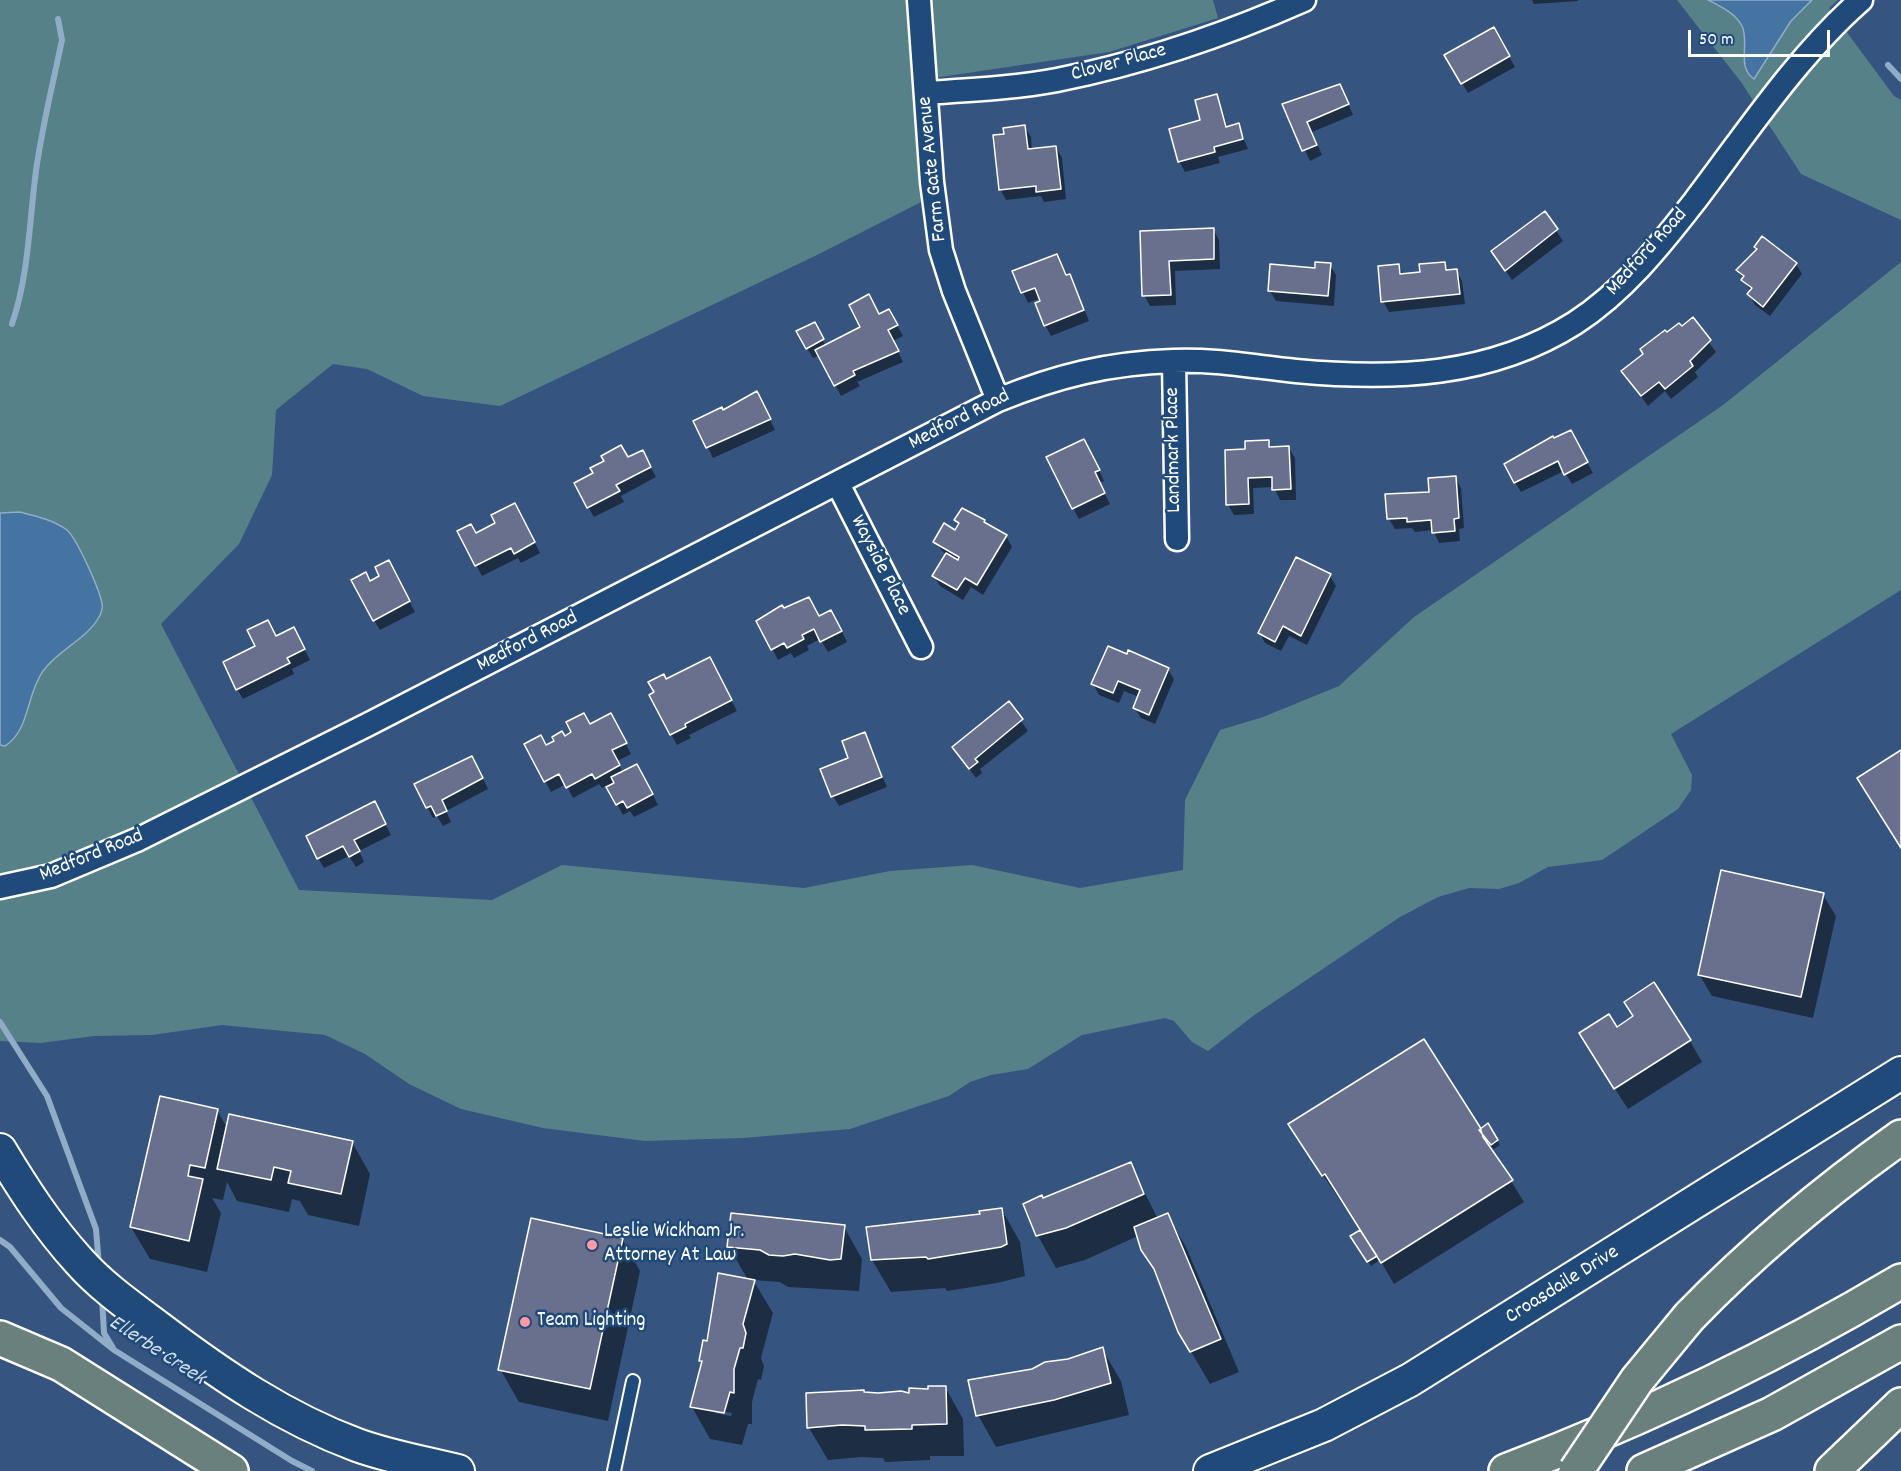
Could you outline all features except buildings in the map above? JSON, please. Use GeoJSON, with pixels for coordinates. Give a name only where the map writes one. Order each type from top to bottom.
{"type":"FeatureCollection","features":[{"type":"Feature","properties":{"kind":"highway"},"geometry":{"type":"LineString","coordinates":[[1576,1471],[1637,1380],[1689,1317],[1777,1232],[1901,1137]]}},
{"type":"Feature","properties":{"kind":"highway"},"geometry":{"type":"LineString","coordinates":[[1506,1471],[1674,1401],[1764,1358],[1901,1281]]}},
{"type":"Feature","properties":{"kind":"highway"},"geometry":{"type":"LineString","coordinates":[[0,1338],[61,1364],[231,1471]]}},
{"type":"Feature","properties":{"kind":"highway"},"geometry":{"type":"LineString","coordinates":[[1644,1471],[1772,1414],[1901,1342]]}},
{"type":"Feature","properties":{"kind":"highway"},"geometry":{"type":"LineString","coordinates":[[1832,1471],[1901,1405]]}},
{"type":"Feature","properties":{"kind":"street","name":"Farm Gate Avenue"},"geometry":{"type":"LineString","coordinates":[[919,0],[932,182],[941,250],[954,291],[998,400]]}},
{"type":"Feature","properties":{"kind":"street","name":"Clover Place"},"geometry":{"type":"LineString","coordinates":[[926,93],[1056,80],[1129,63],[1207,40],[1304,0]]}},
{"type":"Feature","properties":{"kind":"street","name":"Medford Road"},"geometry":{"type":"LineString","coordinates":[[0,887],[51,876],[140,839],[838,484],[998,400],[1072,373],[1110,366],[1174,361],[1224,362],[1298,371],[1402,374],[1446,372],[1510,354],[1554,335],[1596,308],[1631,278],[1662,244],[1791,76],[1846,13],[1861,0]]}},
{"type":"Feature","properties":{"kind":"street","name":"Landmark Place"},"geometry":{"type":"LineString","coordinates":[[1174,361],[1177,539]]}},
{"type":"Feature","properties":{"kind":"street","name":"Wayside Place"},"geometry":{"type":"LineString","coordinates":[[838,484],[921,647]]}},
{"type":"Feature","properties":{"kind":"street","name":"Croasdaile Drive"},"geometry":{"type":"LineString","coordinates":[[1210,1471],[1324,1425],[1419,1375],[1901,1074]]}},
{"type":"Feature","properties":{"kind":"street"},"geometry":{"type":"LineString","coordinates":[[0,1150],[49,1226],[87,1269],[133,1308],[228,1378],[303,1422],[330,1434],[398,1457],[459,1471]]}},
{"type":"Feature","properties":{"kind":"lane"},"geometry":{"type":"LineString","coordinates":[[614,1471],[633,1381]]}},
{"type":"Feature","properties":{"kind":"green space"},"geometry":{"type":"Polygon","coordinates":[[[0,0],[1213,0],[1218,18],[1109,52],[920,80],[927,199],[817,255],[500,406],[423,396],[367,369],[333,364],[276,410],[272,475],[239,544],[161,624],[299,890],[492,900],[562,865],[804,888],[890,871],[972,865],[1080,888],[1183,870],[1185,800],[1220,730],[1263,717],[1339,686],[1414,617],[1723,405],[1901,262],[1901,590],[1671,734],[1692,775],[1691,790],[1678,809],[1602,860],[1548,867],[1519,883],[1499,889],[1469,888],[1438,897],[1400,917],[1253,1016],[1208,1051],[1192,1042],[1174,1021],[1165,1018],[1082,1035],[1028,1069],[991,1075],[970,1082],[949,1096],[850,1129],[743,1138],[645,1141],[543,1128],[461,1109],[409,1084],[365,1054],[325,1035],[222,1025],[152,1035],[94,1036],[41,1043],[0,1041],[0,0]]]}},
{"type":"Feature","properties":{"kind":"green space"},"geometry":{"type":"Polygon","coordinates":[[[1677,0],[1838,0],[1829,8],[1894,96],[1901,100],[1901,220],[1801,174],[1741,82],[1677,0]]]}},
{"type":"Feature","properties":{"kind":"water"},"geometry":{"type":"Polygon","coordinates":[[[1708,0],[1812,0],[1791,21],[1754,79],[1749,74],[1744,61],[1745,40],[1742,26],[1722,7],[1708,0]]]}},
{"type":"Feature","properties":{"kind":"water"},"geometry":{"type":"Polygon","coordinates":[[[20,512],[50,521],[67,530],[88,565],[102,607],[100,616],[94,625],[43,671],[33,691],[24,722],[13,739],[5,746],[0,745],[0,513],[20,512]]]}},
{"type":"Feature","properties":{"kind":"waterway"},"geometry":{"type":"LineString","coordinates":[[12,324],[25,267],[41,138],[62,40],[58,19]]}},
{"type":"Feature","properties":{"kind":"waterway"},"geometry":{"type":"LineString","coordinates":[[1888,65],[1901,79]]}},
{"type":"Feature","properties":{"kind":"waterway"},"geometry":{"type":"LineString","coordinates":[[0,1022],[47,1096],[96,1229],[99,1266]]}},
{"type":"Feature","properties":{"kind":"waterway","name":"Ellerbe Creek"},"geometry":{"type":"LineString","coordinates":[[0,1240],[10,1247],[61,1308],[114,1350],[292,1461],[312,1471]]}},
{"type":"Feature","properties":{"kind":"waterway"},"geometry":{"type":"LineString","coordinates":[[102,1297],[104,1333],[113,1348]]}},
{"type":"Feature","properties":{"kind":"place","name":"Leslie Wickham Jr. Attorney At Law"},"geometry":{"type":"Point","coordinates":[592,1245]}},
{"type":"Feature","properties":{"kind":"place","name":"Team Lighting"},"geometry":{"type":"Point","coordinates":[525,1322]}}]}
